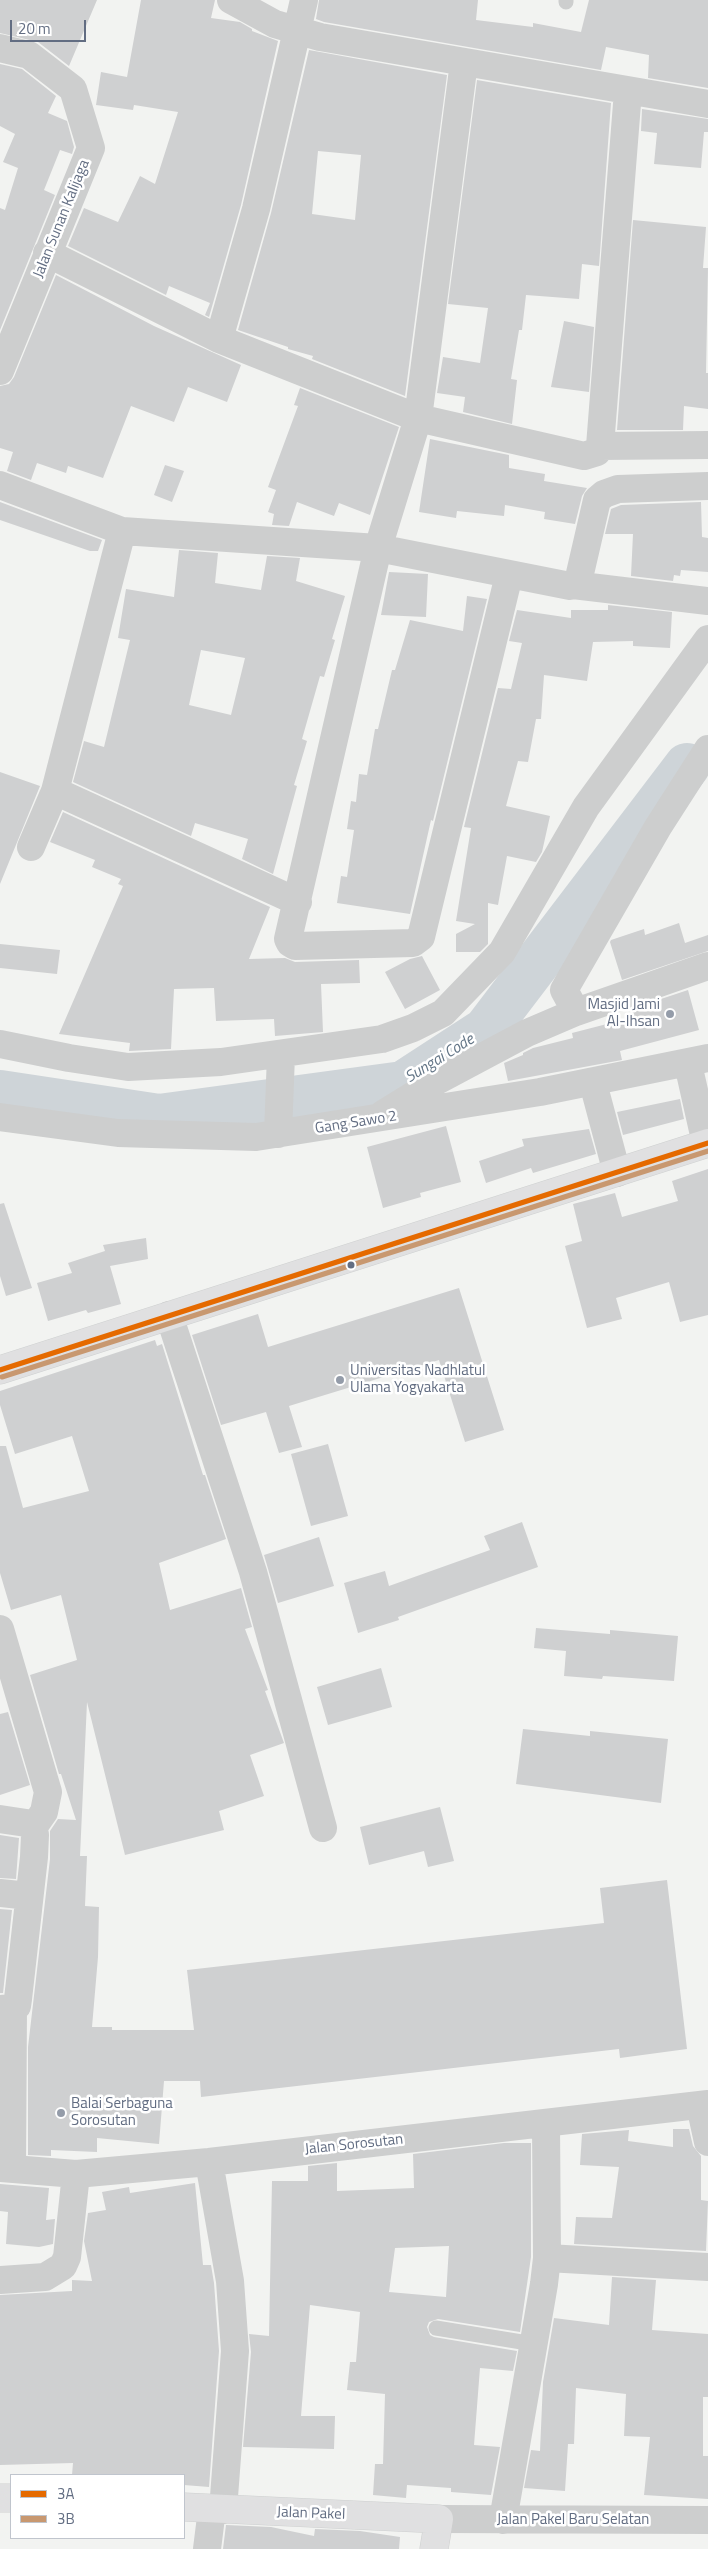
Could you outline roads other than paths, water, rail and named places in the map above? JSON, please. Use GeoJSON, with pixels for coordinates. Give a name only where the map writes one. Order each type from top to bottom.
{"type":"FeatureCollection","features":[{"type":"Feature","properties":{"kind":"main road"},"geometry":{"type":"LineString","coordinates":[[0,1370],[707,1144]]}},
{"type":"Feature","properties":{"kind":"main road","name":"Jalan Pakel"},"geometry":{"type":"LineString","coordinates":[[185,2507],[217,2510],[439,2518]]}},
{"type":"Feature","properties":{"kind":"main road"},"geometry":{"type":"LineString","coordinates":[[434,2549],[439,2518]]}},
{"type":"Feature","properties":{"kind":"street"},"geometry":{"type":"LineString","coordinates":[[231,0],[275,24],[297,32],[708,104]]}},
{"type":"Feature","properties":{"kind":"street"},"geometry":{"type":"LineString","coordinates":[[219,339],[256,209],[304,0]]}},
{"type":"Feature","properties":{"kind":"street","name":"Jalan Sunan Kalijaga"},"geometry":{"type":"LineString","coordinates":[[0,48],[29,55],[73,89],[91,148],[0,371]]}},
{"type":"Feature","properties":{"kind":"street"},"geometry":{"type":"LineString","coordinates":[[464,62],[418,418],[378,548],[288,939],[295,946],[413,943],[422,937],[509,575]]}},
{"type":"Feature","properties":{"kind":"street"},"geometry":{"type":"LineString","coordinates":[[48,253],[219,339],[418,418],[584,456],[597,452],[600,446],[628,91]]}},
{"type":"Feature","properties":{"kind":"street"},"geometry":{"type":"LineString","coordinates":[[600,446],[708,445]]}},
{"type":"Feature","properties":{"kind":"street"},"geometry":{"type":"LineString","coordinates":[[0,484],[122,531],[378,548],[565,586],[573,585],[708,601]]}},
{"type":"Feature","properties":{"kind":"street"},"geometry":{"type":"LineString","coordinates":[[573,585],[578,582],[597,500],[604,494],[618,489],[708,486]]}},
{"type":"Feature","properties":{"kind":"street"},"geometry":{"type":"LineString","coordinates":[[31,847],[54,791],[122,531]]}},
{"type":"Feature","properties":{"kind":"street"},"geometry":{"type":"LineString","coordinates":[[0,1044],[68,1058],[128,1067],[221,1062],[281,1062],[382,1039],[412,1028],[443,1013],[502,952],[586,806],[708,639]]}},
{"type":"Feature","properties":{"kind":"street"},"geometry":{"type":"LineString","coordinates":[[576,1012],[564,990],[658,827],[708,749]]}},
{"type":"Feature","properties":{"kind":"street"},"geometry":{"type":"LineString","coordinates":[[54,791],[298,902]]}},
{"type":"Feature","properties":{"kind":"street"},"geometry":{"type":"LineString","coordinates":[[373,1120],[435,1082],[527,1033],[576,1012],[708,966]]}},
{"type":"Feature","properties":{"kind":"street"},"geometry":{"type":"LineString","coordinates":[[698,1061],[707,1144]]}},
{"type":"Feature","properties":{"kind":"street","name":"Gang Sawo 2"},"geometry":{"type":"LineString","coordinates":[[0,1117],[118,1133],[256,1137],[278,1126],[373,1120],[594,1083],[698,1061]]}},
{"type":"Feature","properties":{"kind":"street"},"geometry":{"type":"LineString","coordinates":[[278,1126],[281,1062]]}},
{"type":"Feature","properties":{"kind":"street"},"geometry":{"type":"LineString","coordinates":[[594,1083],[616,1172]]}},
{"type":"Feature","properties":{"kind":"street"},"geometry":{"type":"LineString","coordinates":[[170,1315],[254,1572],[324,1828]]}},
{"type":"Feature","properties":{"kind":"street"},"geometry":{"type":"LineString","coordinates":[[0,1629],[48,1792],[44,1812],[37,1822],[33,1824],[0,1820]]}},
{"type":"Feature","properties":{"kind":"street"},"geometry":{"type":"LineString","coordinates":[[6,2168],[6,2009],[17,2006],[18,2000],[35,1836],[33,1824]]}},
{"type":"Feature","properties":{"kind":"street"},"geometry":{"type":"LineString","coordinates":[[0,1894],[29,1896]]}},
{"type":"Feature","properties":{"kind":"street"},"geometry":{"type":"LineString","coordinates":[[704,2104],[708,2142]]}},
{"type":"Feature","properties":{"kind":"street","name":"Jalan Sorosutan"},"geometry":{"type":"LineString","coordinates":[[6,2168],[76,2174],[209,2162],[704,2104]]}},
{"type":"Feature","properties":{"kind":"street"},"geometry":{"type":"LineString","coordinates":[[503,2520],[547,2258],[546,2124]]}},
{"type":"Feature","properties":{"kind":"street"},"geometry":{"type":"LineString","coordinates":[[207,2549],[217,2510],[235,2351],[230,2281],[209,2162]]}},
{"type":"Feature","properties":{"kind":"street"},"geometry":{"type":"LineString","coordinates":[[0,2280],[45,2277],[63,2266],[67,2257],[76,2174]]}},
{"type":"Feature","properties":{"kind":"street"},"geometry":{"type":"LineString","coordinates":[[547,2258],[708,2267]]}},
{"type":"Feature","properties":{"kind":"street","name":"Jalan Pakel Baru Selatan"},"geometry":{"type":"LineString","coordinates":[[439,2518],[503,2520],[708,2520]]}},
{"type":"Feature","properties":{"kind":"lane"},"geometry":{"type":"LineString","coordinates":[[436,2328],[534,2344]]}},
{"type":"Feature","properties":{"kind":"waterway","name":"Sungai Code"},"geometry":{"type":"LineString","coordinates":[[0,1093],[159,1117],[403,1084],[486,1030],[687,766]]}},
{"type":"Feature","properties":{"kind":"place","name":"Masjid Jami Al-Ihsan"},"geometry":{"type":"Point","coordinates":[670,1014]}},
{"type":"Feature","properties":{"kind":"place","name":"Universitas Nadhlatul Ulama Yogyakarta"},"geometry":{"type":"Point","coordinates":[340,1380]}},
{"type":"Feature","properties":{"kind":"place","name":"Balai Serbaguna Sorosutan"},"geometry":{"type":"Point","coordinates":[61,2113]}}]}
